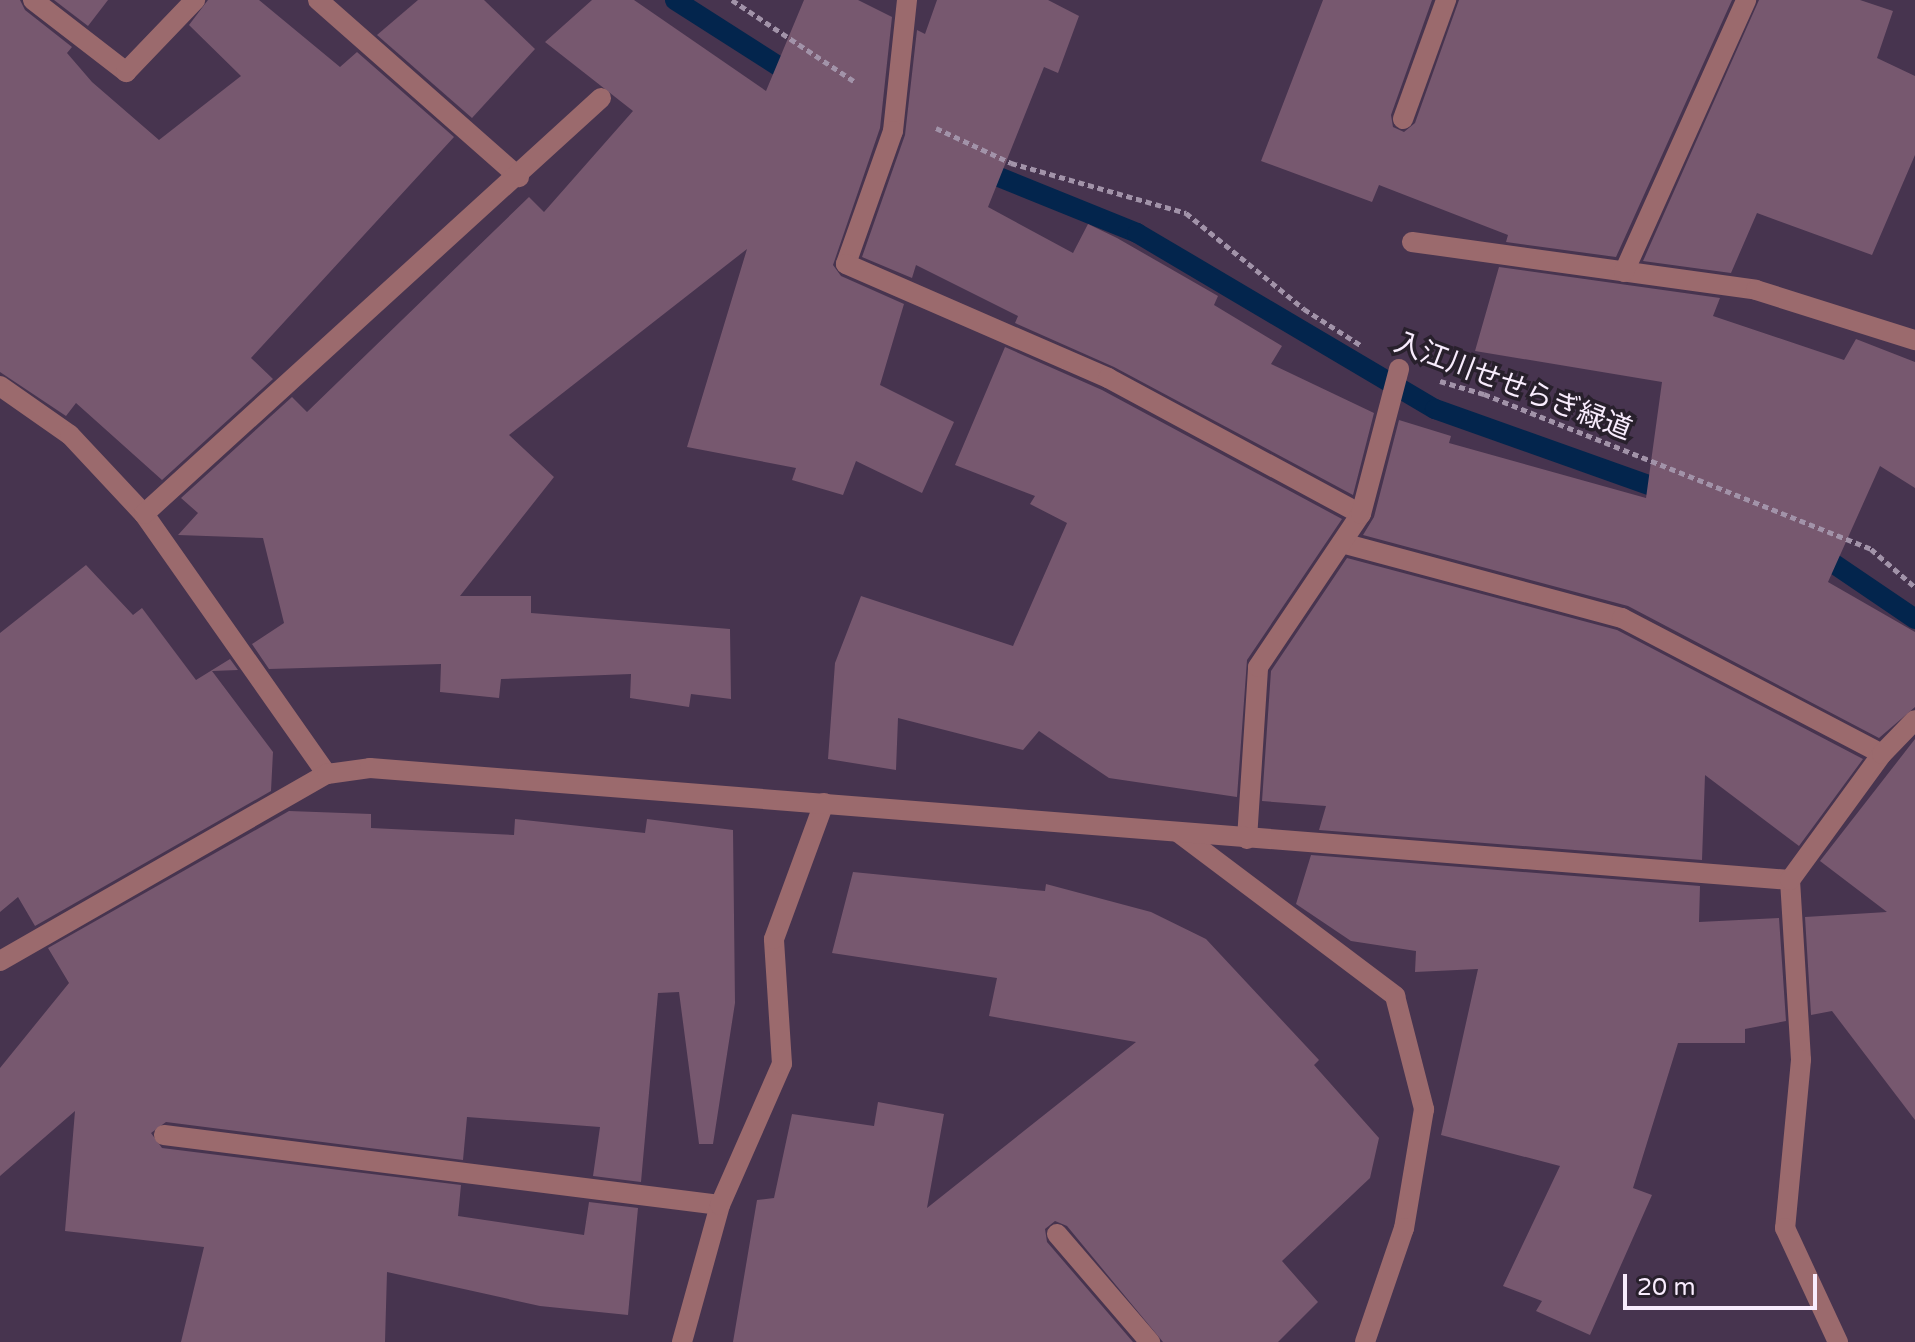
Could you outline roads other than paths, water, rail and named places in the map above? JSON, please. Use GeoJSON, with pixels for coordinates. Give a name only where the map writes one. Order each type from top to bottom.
{"type":"FeatureCollection","features":[{"type":"Feature","properties":{"kind":"street"},"geometry":{"type":"LineString","coordinates":[[33,0],[126,72],[195,0]]}},
{"type":"Feature","properties":{"kind":"street"},"geometry":{"type":"LineString","coordinates":[[318,0],[519,177]]}},
{"type":"Feature","properties":{"kind":"street"},"geometry":{"type":"LineString","coordinates":[[907,0],[893,131],[846,264],[1108,378],[1361,514]]}},
{"type":"Feature","properties":{"kind":"street"},"geometry":{"type":"LineString","coordinates":[[1403,119],[1446,0]]}},
{"type":"Feature","properties":{"kind":"street"},"geometry":{"type":"LineString","coordinates":[[1624,272],[1746,0]]}},
{"type":"Feature","properties":{"kind":"street"},"geometry":{"type":"LineString","coordinates":[[144,514],[519,177],[601,98]]}},
{"type":"Feature","properties":{"kind":"street"},"geometry":{"type":"LineString","coordinates":[[1412,242],[1756,290],[1915,340]]}},
{"type":"Feature","properties":{"kind":"street"},"geometry":{"type":"LineString","coordinates":[[1247,839],[1258,667],[1361,514],[1399,369]]}},
{"type":"Feature","properties":{"kind":"street"},"geometry":{"type":"LineString","coordinates":[[0,386],[70,435],[144,514],[327,774]]}},
{"type":"Feature","properties":{"kind":"street"},"geometry":{"type":"LineString","coordinates":[[1342,543],[1622,618],[1882,754]]}},
{"type":"Feature","properties":{"kind":"street"},"geometry":{"type":"LineString","coordinates":[[1838,1342],[1785,1228],[1801,1060],[1790,880],[1882,754],[1915,720]]}},
{"type":"Feature","properties":{"kind":"street"},"geometry":{"type":"LineString","coordinates":[[0,961],[327,774],[370,768],[1790,880]]}},
{"type":"Feature","properties":{"kind":"street"},"geometry":{"type":"LineString","coordinates":[[682,1342],[720,1205],[782,1064],[774,939],[824,803]]}},
{"type":"Feature","properties":{"kind":"street"},"geometry":{"type":"LineString","coordinates":[[1179,833],[1395,996],[1424,1109],[1404,1228],[1365,1342]]}},
{"type":"Feature","properties":{"kind":"street"},"geometry":{"type":"LineString","coordinates":[[164,1135],[720,1205]]}},
{"type":"Feature","properties":{"kind":"street"},"geometry":{"type":"LineString","coordinates":[[1057,1234],[1150,1342]]}},
{"type":"Feature","properties":{"kind":"waterway"},"geometry":{"type":"LineString","coordinates":[[675,0],[800,80]]}},
{"type":"Feature","properties":{"kind":"waterway"},"geometry":{"type":"LineString","coordinates":[[974,167],[1137,233],[1435,409],[1671,493]]}},
{"type":"Feature","properties":{"kind":"waterway"},"geometry":{"type":"LineString","coordinates":[[1815,551],[1915,619]]}}]}
